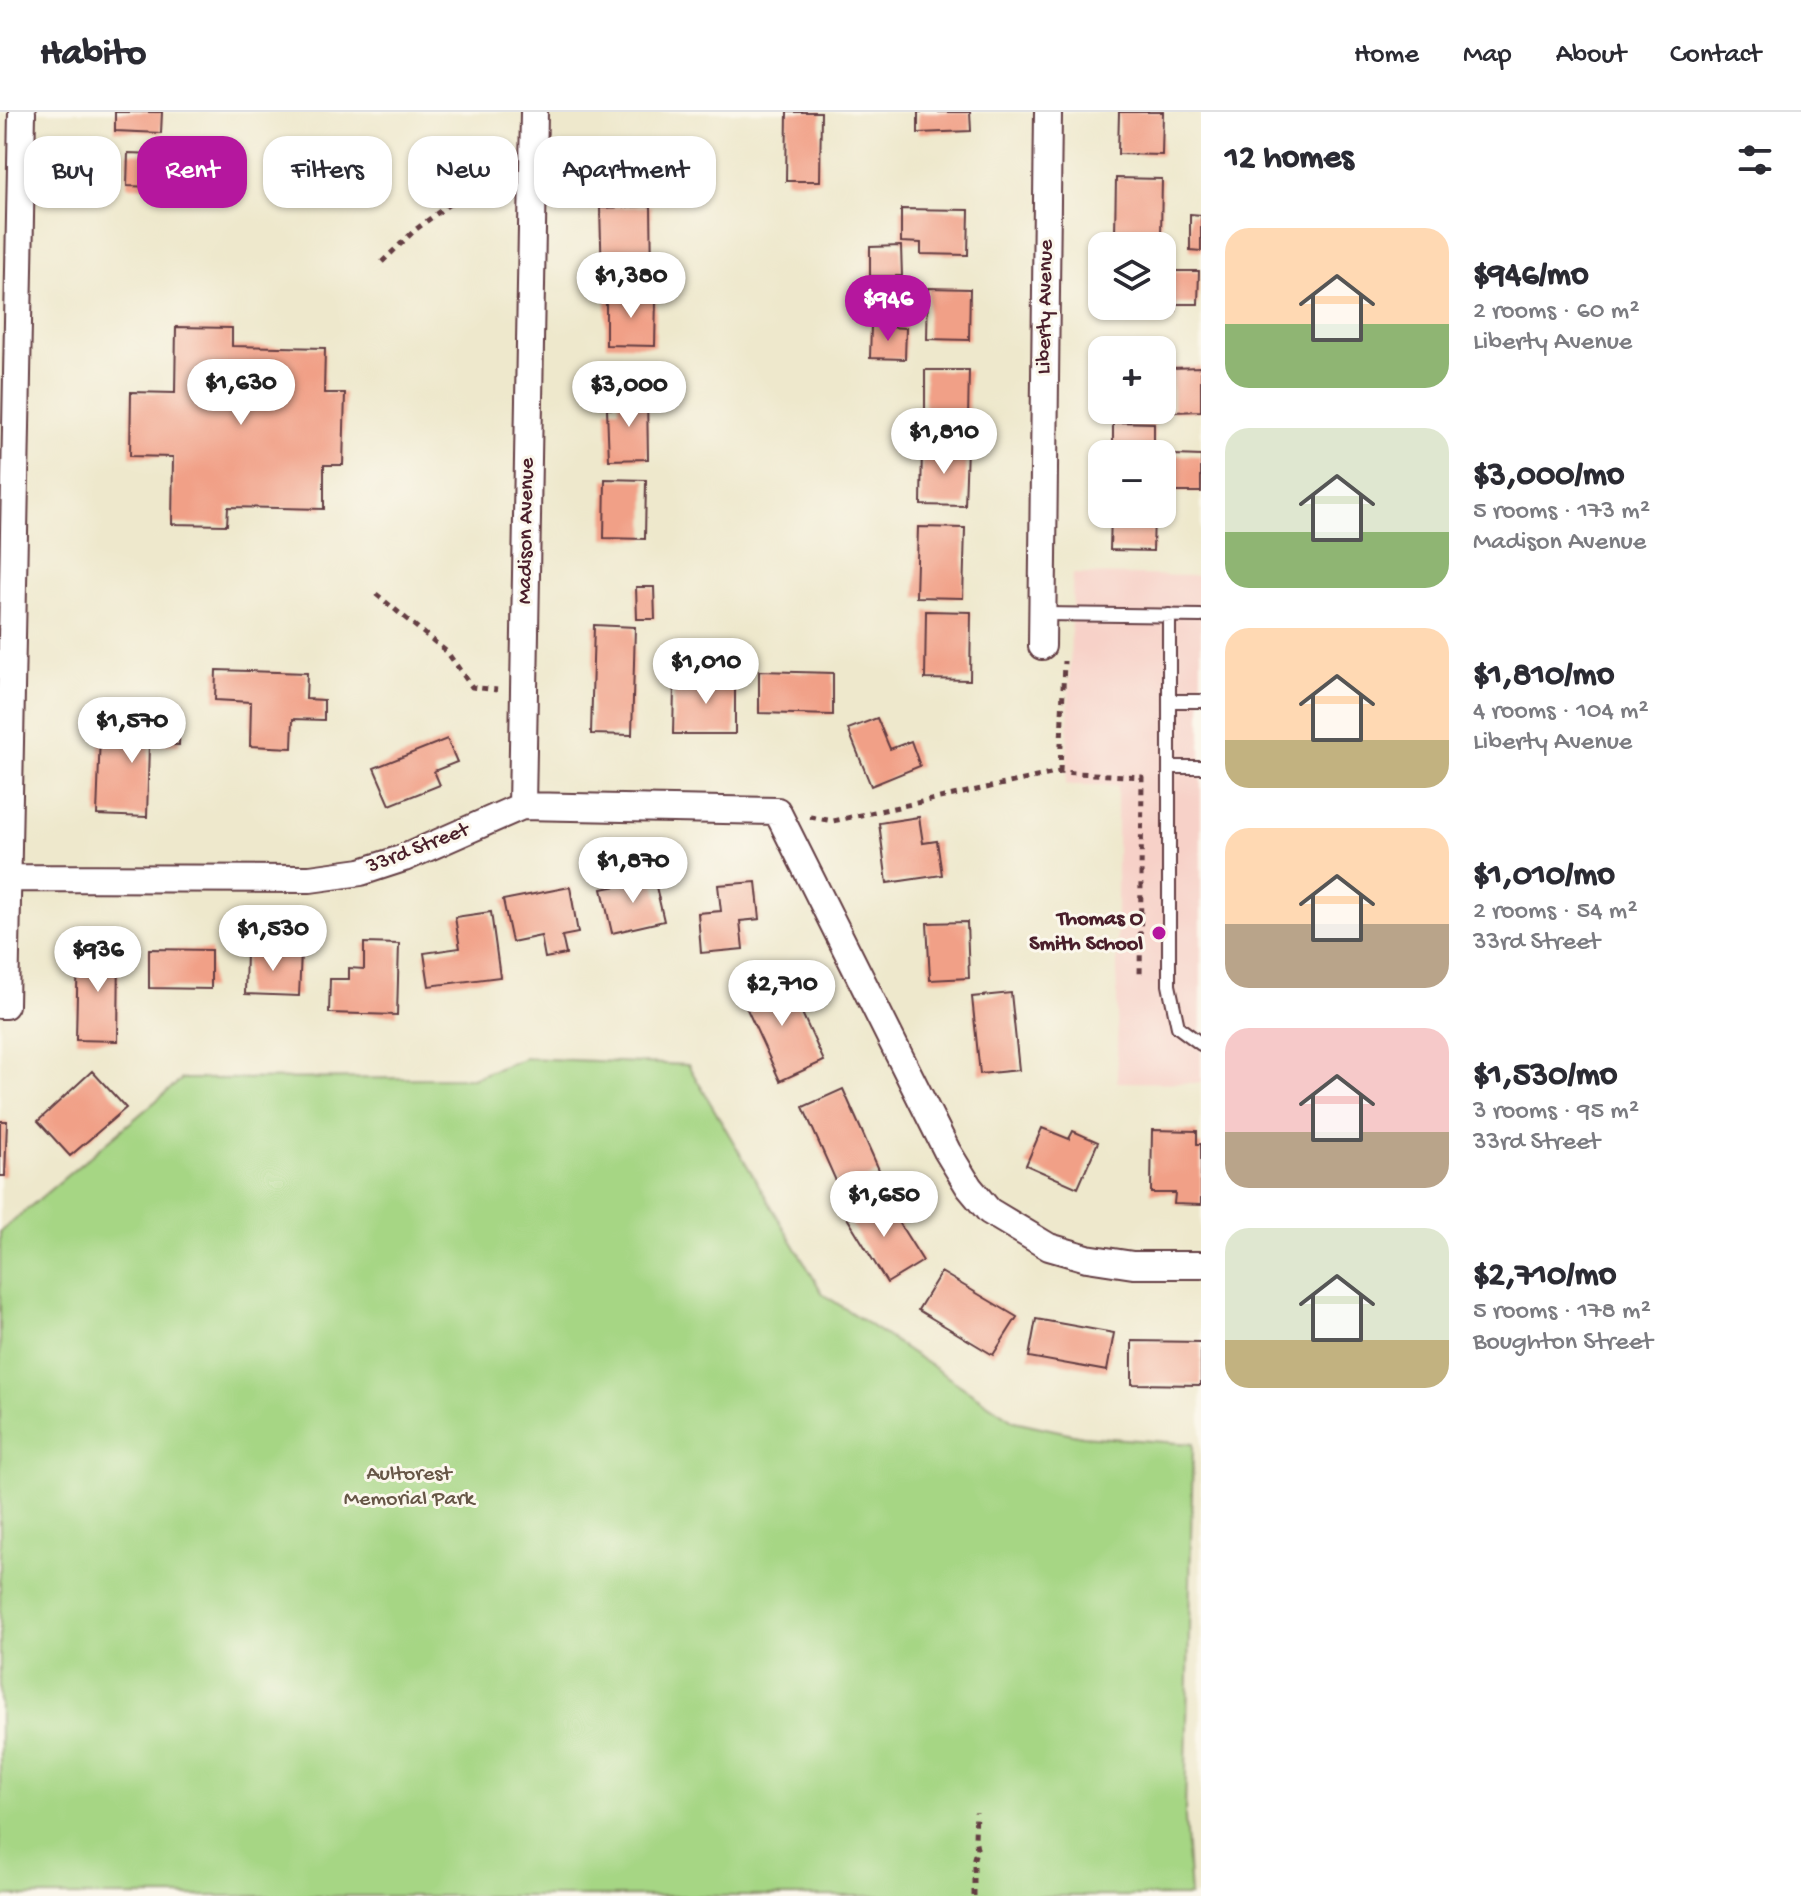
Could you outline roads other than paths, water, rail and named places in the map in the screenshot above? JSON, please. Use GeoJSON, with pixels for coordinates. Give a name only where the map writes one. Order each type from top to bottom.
{"type":"FeatureCollection","features":[{"type":"Feature","properties":{"kind":"street"},"geometry":{"type":"LineString","coordinates":[[3,1005],[22,112]]}},
{"type":"Feature","properties":{"kind":"street","name":"Madison Avenue"},"geometry":{"type":"LineString","coordinates":[[522,806],[534,112]]}},
{"type":"Feature","properties":{"kind":"street","name":"Liberty Avenue"},"geometry":{"type":"LineString","coordinates":[[1042,646],[1048,112]]}},
{"type":"Feature","properties":{"kind":"street","name":"33rd Street"},"geometry":{"type":"LineString","coordinates":[[8,878],[310,879],[361,872],[404,858],[522,806],[777,811],[947,1151],[969,1187],[989,1211],[1049,1247],[1087,1258],[1133,1265],[1201,1265]]}},
{"type":"Feature","properties":{"kind":"lane"},"geometry":{"type":"LineString","coordinates":[[1043,614],[1201,616]]}},
{"type":"Feature","properties":{"kind":"lane"},"geometry":{"type":"LineString","coordinates":[[1169,615],[1169,985],[1178,1027],[1201,1044]]}},
{"type":"Feature","properties":{"kind":"lane"},"geometry":{"type":"LineString","coordinates":[[1169,701],[1201,701]]}},
{"type":"Feature","properties":{"kind":"lane"},"geometry":{"type":"LineString","coordinates":[[1169,767],[1201,767]]}},
{"type":"Feature","properties":{"kind":"place","name":"Thomas O Smith School"},"geometry":{"type":"Point","coordinates":[1159,933]}},
{"type":"Feature","properties":{"kind":"park label","name":"Aultorest Memorial Park"},"geometry":{"type":"Point","coordinates":[409,1488]}}]}
